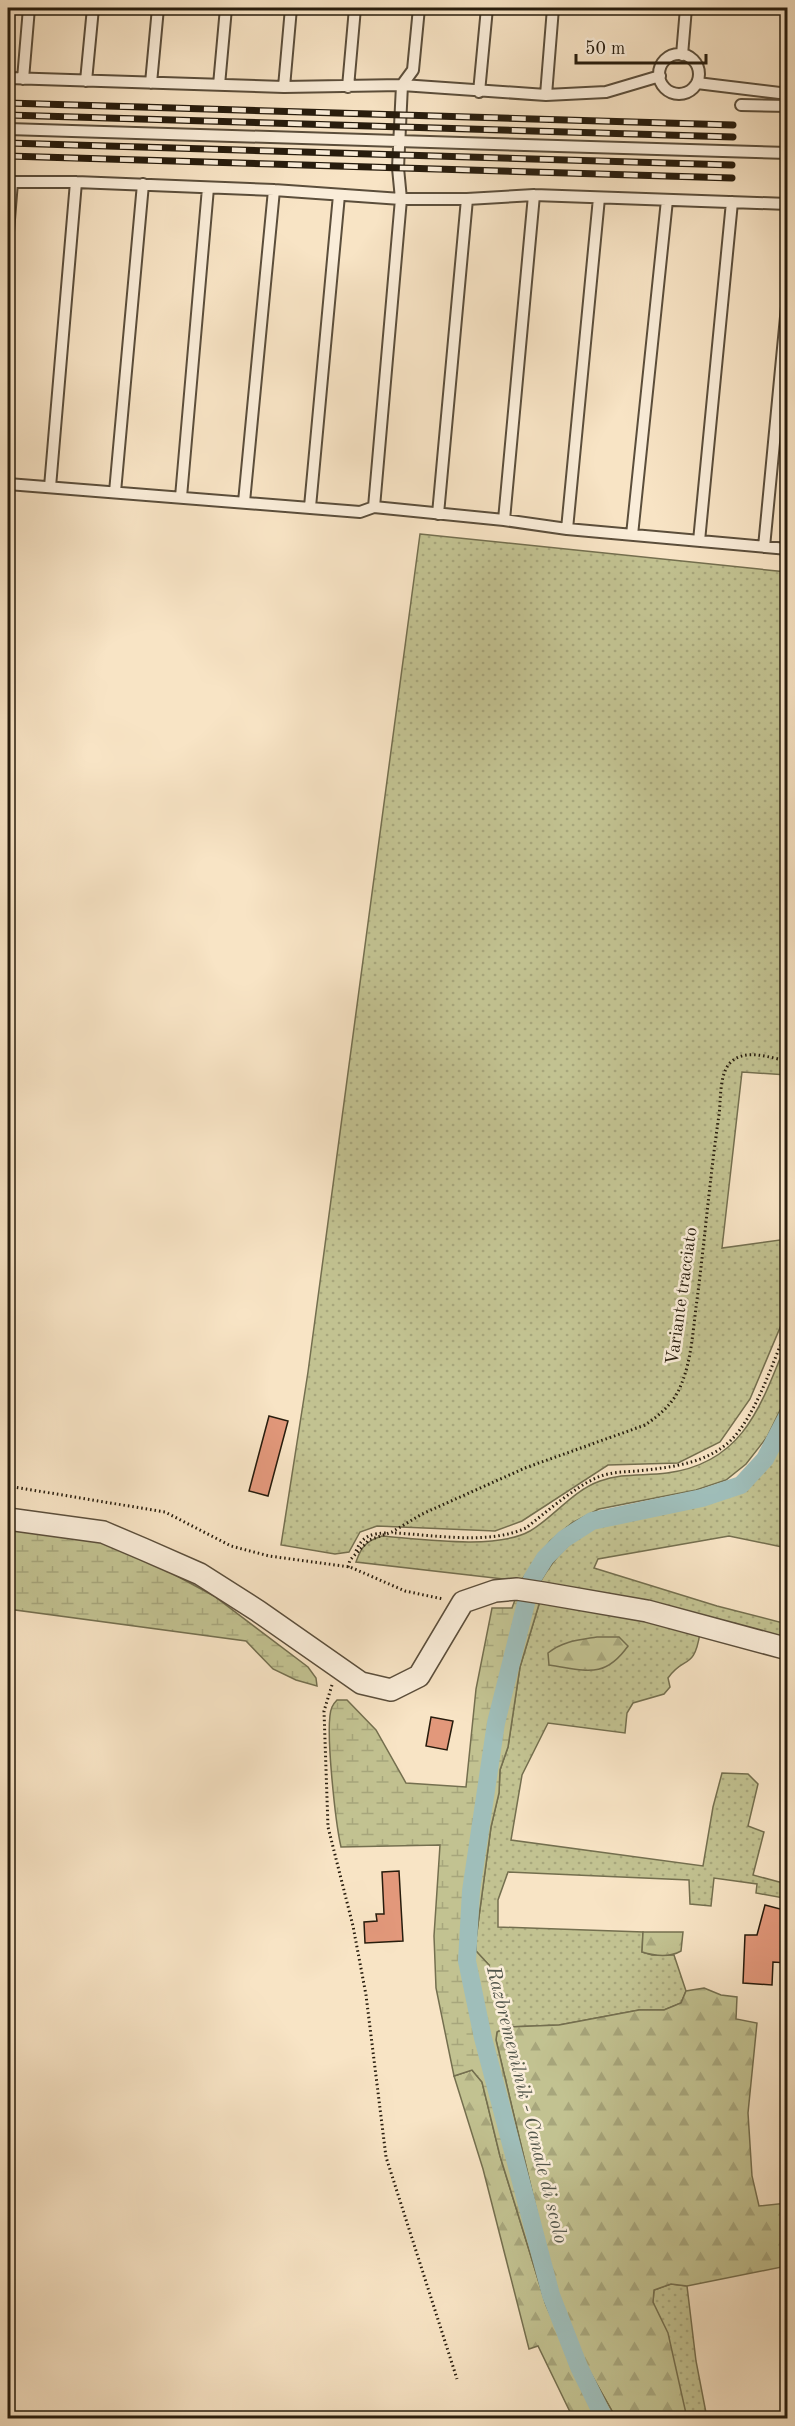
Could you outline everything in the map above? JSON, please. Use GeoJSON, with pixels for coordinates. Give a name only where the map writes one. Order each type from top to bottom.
{"type":"FeatureCollection","features":[{"type":"Feature","properties":{"kind":"street"},"geometry":{"type":"LineString","coordinates":[[8,1519],[103,1532],[143,1549],[200,1575],[258,1611],[361,1683],[391,1690],[419,1676],[463,1602],[495,1592],[517,1589],[647,1611],[788,1649]]}},
{"type":"Feature","properties":{"kind":"lane"},"geometry":{"type":"LineString","coordinates":[[23,79],[29,8]]}},
{"type":"Feature","properties":{"kind":"lane"},"geometry":{"type":"LineString","coordinates":[[86,81],[93,8]]}},
{"type":"Feature","properties":{"kind":"lane"},"geometry":{"type":"LineString","coordinates":[[151,83],[158,8]]}},
{"type":"Feature","properties":{"kind":"lane"},"geometry":{"type":"LineString","coordinates":[[219,85],[226,8]]}},
{"type":"Feature","properties":{"kind":"lane"},"geometry":{"type":"LineString","coordinates":[[284,87],[291,8]]}},
{"type":"Feature","properties":{"kind":"lane"},"geometry":{"type":"LineString","coordinates":[[348,87],[355,8]]}},
{"type":"Feature","properties":{"kind":"lane"},"geometry":{"type":"LineString","coordinates":[[374,507],[401,199],[398,168],[402,85],[413,70],[419,8]]}},
{"type":"Feature","properties":{"kind":"lane"},"geometry":{"type":"LineString","coordinates":[[479,92],[487,8]]}},
{"type":"Feature","properties":{"kind":"lane"},"geometry":{"type":"LineString","coordinates":[[546,95],[554,8]]}},
{"type":"Feature","properties":{"kind":"lane"},"geometry":{"type":"LineString","coordinates":[[682,55],[686,8]]}},
{"type":"Feature","properties":{"kind":"lane"},"geometry":{"type":"LineString","coordinates":[[682,55],[690,58],[698,68],[699,74],[697,83],[690,91],[678,94],[666,89],[660,76],[662,65],[666,60],[671,56],[682,55]]}},
{"type":"Feature","properties":{"kind":"lane"},"geometry":{"type":"LineString","coordinates":[[8,78],[284,87],[402,85],[546,95],[606,92],[660,76]]}},
{"type":"Feature","properties":{"kind":"lane"},"geometry":{"type":"LineString","coordinates":[[697,83],[788,94]]}},
{"type":"Feature","properties":{"kind":"lane"},"geometry":{"type":"LineString","coordinates":[[741,105],[788,106]]}},
{"type":"Feature","properties":{"kind":"lane"},"geometry":{"type":"LineString","coordinates":[[8,129],[788,153]]}},
{"type":"Feature","properties":{"kind":"lane"},"geometry":{"type":"LineString","coordinates":[[8,232],[10,182],[143,184],[401,199],[467,199],[534,195],[788,204]]}},
{"type":"Feature","properties":{"kind":"lane"},"geometry":{"type":"LineString","coordinates":[[50,487],[76,182]]}},
{"type":"Feature","properties":{"kind":"lane"},"geometry":{"type":"LineString","coordinates":[[115,492],[143,184]]}},
{"type":"Feature","properties":{"kind":"lane"},"geometry":{"type":"LineString","coordinates":[[181,497],[208,188]]}},
{"type":"Feature","properties":{"kind":"lane"},"geometry":{"type":"LineString","coordinates":[[244,502],[274,190]]}},
{"type":"Feature","properties":{"kind":"lane"},"geometry":{"type":"LineString","coordinates":[[310,507],[339,195]]}},
{"type":"Feature","properties":{"kind":"lane"},"geometry":{"type":"LineString","coordinates":[[504,520],[534,195]]}},
{"type":"Feature","properties":{"kind":"lane"},"geometry":{"type":"LineString","coordinates":[[567,529],[599,198]]}},
{"type":"Feature","properties":{"kind":"lane"},"geometry":{"type":"LineString","coordinates":[[438,514],[467,199]]}},
{"type":"Feature","properties":{"kind":"lane"},"geometry":{"type":"LineString","coordinates":[[632,535],[667,200]]}},
{"type":"Feature","properties":{"kind":"lane"},"geometry":{"type":"LineString","coordinates":[[699,541],[732,202]]}},
{"type":"Feature","properties":{"kind":"lane"},"geometry":{"type":"LineString","coordinates":[[764,547],[788,296]]}},
{"type":"Feature","properties":{"kind":"lane"},"geometry":{"type":"LineString","coordinates":[[8,484],[360,512],[374,507],[504,520],[567,529],[788,549]]}},
{"type":"Feature","properties":{"kind":"path","name":"Variante tracciato"},"geometry":{"type":"LineString","coordinates":[[392,1533],[422,1514],[525,1468],[645,1425],[666,1408],[681,1387],[687,1364],[705,1241],[723,1078],[729,1064],[739,1056],[755,1055],[788,1061]]}},
{"type":"Feature","properties":{"kind":"path"},"geometry":{"type":"LineString","coordinates":[[349,1567],[359,1542],[372,1533],[452,1537],[513,1534],[526,1528],[596,1478],[616,1473],[686,1465],[705,1458],[739,1431],[757,1398],[788,1327]]}},
{"type":"Feature","properties":{"kind":"path"},"geometry":{"type":"LineString","coordinates":[[8,1486],[165,1512],[231,1546],[269,1557],[349,1567],[405,1592],[463,1602]]}},
{"type":"Feature","properties":{"kind":"path"},"geometry":{"type":"LineString","coordinates":[[338,1666],[324,1711],[328,1827],[353,1926],[366,1995],[386,2157],[458,2379]]}},
{"type":"Feature","properties":{"kind":"green space"},"geometry":{"type":"Polygon","coordinates":[[[420,534],[787,572],[787,1075],[742,1072],[722,1248],[787,1239],[787,1311],[750,1399],[720,1442],[678,1463],[608,1465],[522,1521],[495,1531],[377,1526],[360,1532],[349,1552],[335,1554],[281,1545],[308,1372],[420,534]]]}},
{"type":"Feature","properties":{"kind":"green space"},"geometry":{"type":"Polygon","coordinates":[[[787,1341],[787,1396],[767,1437],[746,1464],[726,1480],[696,1490],[599,1509],[572,1523],[550,1541],[521,1581],[356,1562],[365,1545],[382,1536],[458,1542],[479,1542],[515,1537],[530,1531],[581,1491],[600,1481],[608,1478],[667,1473],[693,1467],[715,1457],[732,1444],[758,1408],[787,1341]]]}},
{"type":"Feature","properties":{"kind":"green space"},"geometry":{"type":"Polygon","coordinates":[[[787,1431],[787,1548],[729,1536],[598,1559],[594,1568],[717,1606],[787,1624],[787,1639],[540,1582],[563,1550],[595,1527],[734,1493],[755,1479],[783,1441],[787,1431]]]}},
{"type":"Feature","properties":{"kind":"green space"},"geometry":{"type":"Polygon","coordinates":[[[8,1526],[102,1542],[138,1555],[214,1596],[308,1667],[316,1678],[317,1686],[296,1680],[273,1669],[246,1641],[8,1609],[8,1526]]]}},
{"type":"Feature","properties":{"kind":"green space"},"geometry":{"type":"Polygon","coordinates":[[[516,1597],[540,1601],[520,1667],[508,1747],[500,1770],[499,1793],[491,1827],[476,1951],[489,1965],[494,1993],[506,2027],[497,2032],[496,2040],[555,2288],[574,2344],[616,2418],[598,2418],[546,2305],[500,2156],[482,2082],[472,2070],[454,2076],[436,1988],[434,1936],[440,1845],[341,1847],[336,1818],[329,1733],[332,1707],[337,1700],[347,1700],[376,1730],[406,1783],[466,1787],[476,1689],[492,1608],[512,1608],[516,1597]]]}},
{"type":"Feature","properties":{"kind":"green space"},"geometry":{"type":"Polygon","coordinates":[[[540,1601],[612,1612],[700,1633],[695,1653],[668,1678],[670,1687],[664,1694],[633,1703],[627,1713],[625,1733],[548,1723],[522,1775],[511,1840],[703,1866],[713,1807],[722,1773],[748,1774],[758,1784],[748,1826],[764,1832],[753,1875],[787,1884],[787,1907],[782,1906],[784,1898],[756,1893],[757,1884],[714,1878],[711,1906],[690,1904],[689,1880],[508,1872],[498,1900],[498,1927],[643,1932],[642,1952],[652,1955],[674,1955],[686,1991],[681,2003],[664,2010],[639,2010],[559,2025],[506,2027],[494,1993],[489,1965],[476,1951],[491,1827],[499,1793],[500,1770],[508,1747],[520,1667],[540,1601]]]}},
{"type":"Feature","properties":{"kind":"green space"},"geometry":{"type":"Polygon","coordinates":[[[597,1637],[619,1637],[628,1646],[611,1664],[602,1668],[583,1670],[549,1665],[548,1653],[559,1646],[597,1637]]]}},
{"type":"Feature","properties":{"kind":"green space"},"geometry":{"type":"Polygon","coordinates":[[[643,1932],[683,1932],[681,1951],[662,1956],[642,1952],[643,1932]]]}},
{"type":"Feature","properties":{"kind":"green space"},"geometry":{"type":"Polygon","coordinates":[[[704,1988],[721,1995],[737,1997],[736,2019],[757,2023],[748,2113],[752,2176],[759,2206],[787,2203],[787,2266],[687,2286],[671,2284],[654,2290],[653,2302],[668,2333],[687,2418],[616,2418],[574,2344],[555,2288],[496,2040],[497,2032],[506,2027],[559,2025],[639,2010],[664,2010],[681,2003],[686,1991],[704,1988]]]}},
{"type":"Feature","properties":{"kind":"green space"},"geometry":{"type":"Polygon","coordinates":[[[472,2070],[482,2082],[500,2156],[546,2305],[598,2418],[573,2418],[538,2346],[529,2349],[483,2169],[454,2076],[472,2070]]]}},
{"type":"Feature","properties":{"kind":"green space"},"geometry":{"type":"Polygon","coordinates":[[[671,2284],[687,2286],[696,2361],[707,2418],[687,2418],[653,2302],[654,2290],[671,2284]]]}},
{"type":"Feature","properties":{"kind":"building"},"geometry":{"type":"Polygon","coordinates":[[[269,1416],[288,1421],[268,1496],[249,1491],[269,1416]]]}},
{"type":"Feature","properties":{"kind":"building"},"geometry":{"type":"Polygon","coordinates":[[[431,1717],[453,1721],[447,1750],[426,1746],[431,1717]]]}},
{"type":"Feature","properties":{"kind":"building"},"geometry":{"type":"Polygon","coordinates":[[[399,1871],[403,1941],[365,1943],[364,1922],[377,1921],[376,1914],[384,1914],[382,1872],[399,1871]]]}},
{"type":"Feature","properties":{"kind":"building"},"geometry":{"type":"Polygon","coordinates":[[[765,1905],[788,1911],[788,1963],[773,1962],[772,1985],[743,1983],[745,1935],[757,1935],[765,1905]]]}},
{"type":"Feature","properties":{"kind":"waterway","name":"Razbremenilnik - Canale di scolo"},"geometry":{"type":"LineString","coordinates":[[604,2418],[579,2367],[551,2295],[483,2038],[467,1961],[471,1891],[496,1723],[532,1579],[545,1558],[564,1539],[592,1521],[702,1498],[741,1485],[765,1459],[788,1415]]}},
{"type":"Feature","properties":{"kind":"railway"},"geometry":{"type":"LineString","coordinates":[[8,103],[733,125]]}},
{"type":"Feature","properties":{"kind":"railway"},"geometry":{"type":"LineString","coordinates":[[8,115],[733,137]]}},
{"type":"Feature","properties":{"kind":"railway"},"geometry":{"type":"LineString","coordinates":[[8,143],[732,165]]}},
{"type":"Feature","properties":{"kind":"railway"},"geometry":{"type":"LineString","coordinates":[[8,156],[732,178]]}}]}
